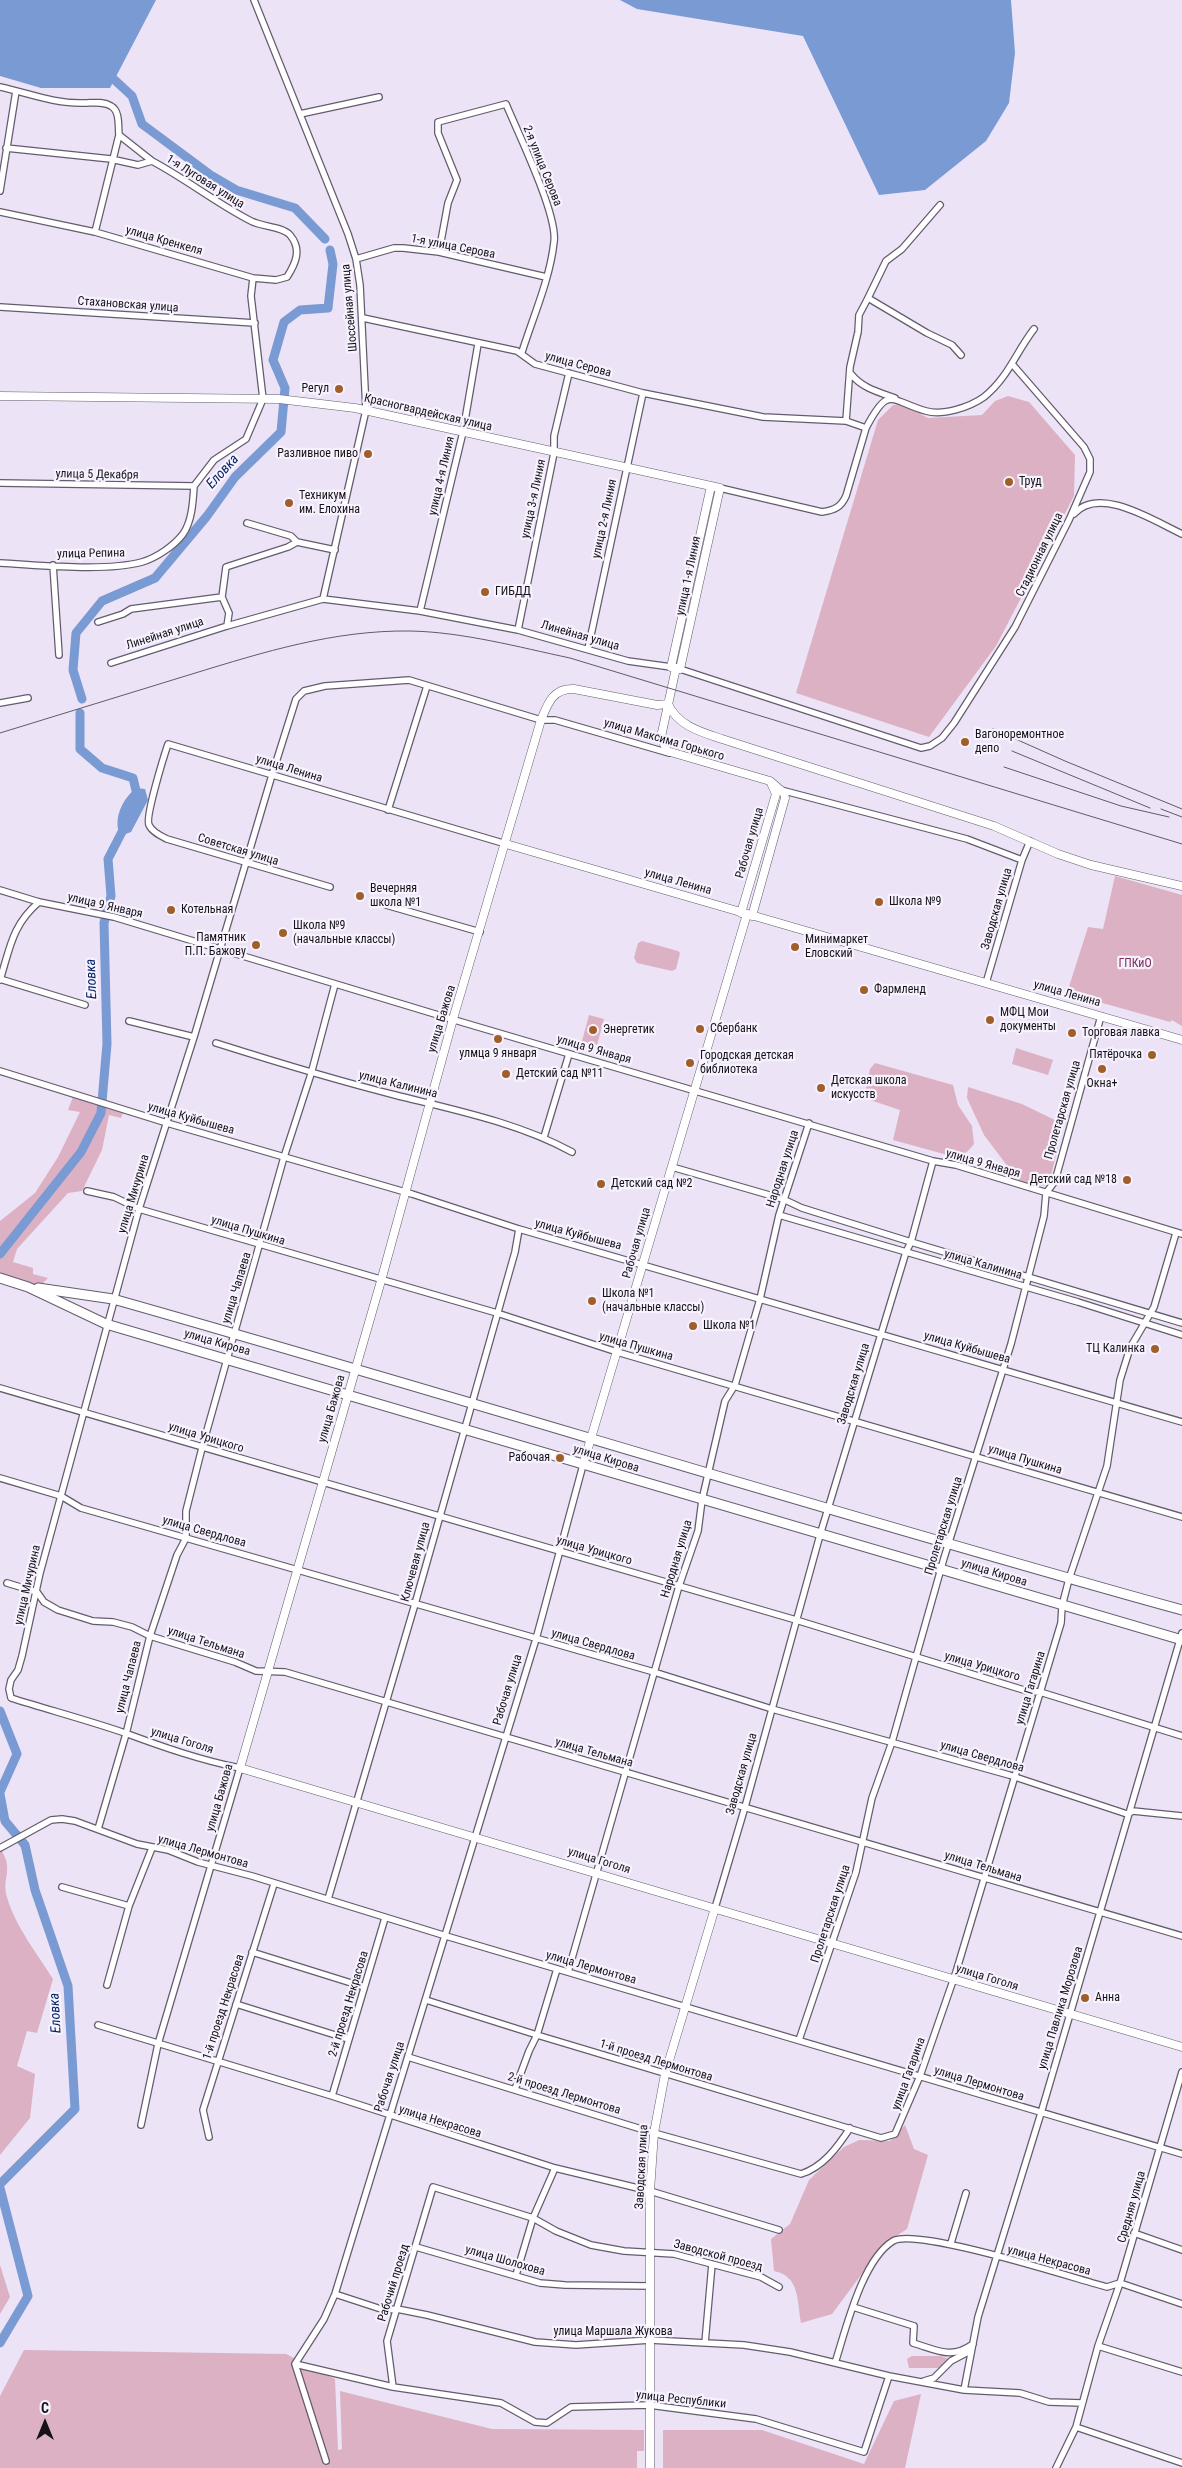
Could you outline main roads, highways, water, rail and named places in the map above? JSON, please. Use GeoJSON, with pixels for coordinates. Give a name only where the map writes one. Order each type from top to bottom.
{"type":"FeatureCollection","features":[{"type":"Feature","properties":{"kind":"main road","name":"улица Кирова"},"geometry":{"type":"LineString","coordinates":[[2,1278],[28,1287],[106,1324],[1062,1606],[1181,1638]]}},
{"type":"Feature","properties":{"kind":"main road","name":"улица Кирова"},"geometry":{"type":"LineString","coordinates":[[28,1287],[113,1299],[948,1544],[1182,1610]]}},
{"type":"Feature","properties":{"kind":"water"},"geometry":{"type":"Polygon","coordinates":[[[0,0],[156,0],[110,88],[41,88],[0,76],[0,0]]]}},
{"type":"Feature","properties":{"kind":"water"},"geometry":{"type":"Polygon","coordinates":[[[620,0],[1011,0],[1015,53],[1009,103],[986,141],[925,190],[879,195],[803,36],[637,9],[620,0]]]}},
{"type":"Feature","properties":{"kind":"water"},"geometry":{"type":"Polygon","coordinates":[[[136,788],[145,789],[148,800],[131,832],[120,836],[118,816],[120,810],[136,788]]]}},
{"type":"Feature","properties":{"kind":"waterway","name":"Еловка"},"geometry":{"type":"LineString","coordinates":[[106,72],[132,96],[142,124],[212,176],[236,190],[295,208],[325,239]]}},
{"type":"Feature","properties":{"kind":"waterway","name":"Еловка"},"geometry":{"type":"LineString","coordinates":[[82,699],[73,670],[76,633],[102,601],[155,578],[207,516],[235,477],[281,432],[285,388],[273,360],[284,322],[300,310],[328,308],[333,264],[330,250]]}},
{"type":"Feature","properties":{"kind":"waterway","name":"Еловка"},"geometry":{"type":"LineString","coordinates":[[80,713],[80,749],[102,768],[133,778],[138,799]]}},
{"type":"Feature","properties":{"kind":"waterway","name":"Еловка"},"geometry":{"type":"LineString","coordinates":[[0,1254],[81,1152],[101,1113],[107,1044],[104,923],[111,896],[108,859],[125,826]]}},
{"type":"Feature","properties":{"kind":"waterway","name":"Еловка"},"geometry":{"type":"LineString","coordinates":[[0,1711],[17,1754],[0,1792]]}},
{"type":"Feature","properties":{"kind":"waterway","name":"Еловка"},"geometry":{"type":"LineString","coordinates":[[0,1794],[5,1821],[25,1845],[35,1890],[68,1986],[75,2109],[0,2184]]}},
{"type":"Feature","properties":{"kind":"waterway","name":"Еловка"},"geometry":{"type":"LineString","coordinates":[[0,2188],[28,2296],[0,2343]]}},
{"type":"Feature","properties":{"kind":"railway"},"geometry":{"type":"LineString","coordinates":[[0,733],[273,650],[354,634],[410,631],[430,632],[490,641],[570,658],[1182,844]]}},
{"type":"Feature","properties":{"kind":"railway"},"geometry":{"type":"LineString","coordinates":[[993,729],[1182,809]]}},
{"type":"Feature","properties":{"kind":"railway"},"geometry":{"type":"LineString","coordinates":[[1012,751],[1150,808]]}},
{"type":"Feature","properties":{"kind":"railway"},"geometry":{"type":"LineString","coordinates":[[1004,767],[1121,806],[1169,817]]}},
{"type":"Feature","properties":{"kind":"railway"},"geometry":{"type":"LineString","coordinates":[[1161,809],[1182,817]]}},
{"type":"Feature","properties":{"kind":"place","name":"Регул"},"geometry":{"type":"Point","coordinates":[339,389]}},
{"type":"Feature","properties":{"kind":"place","name":"Разливное пиво"},"geometry":{"type":"Point","coordinates":[368,454]}},
{"type":"Feature","properties":{"kind":"place","name":"Труд"},"geometry":{"type":"Point","coordinates":[1009,482]}},
{"type":"Feature","properties":{"kind":"place","name":"Техникум им. Елохина"},"geometry":{"type":"Point","coordinates":[289,503]}},
{"type":"Feature","properties":{"kind":"place","name":"ГИБДД"},"geometry":{"type":"Point","coordinates":[485,592]}},
{"type":"Feature","properties":{"kind":"place","name":"Вагоноремонтное депо"},"geometry":{"type":"Point","coordinates":[965,742]}},
{"type":"Feature","properties":{"kind":"place","name":"Вечерняя школа №1"},"geometry":{"type":"Point","coordinates":[360,896]}},
{"type":"Feature","properties":{"kind":"place","name":"Школа №9"},"geometry":{"type":"Point","coordinates":[879,902]}},
{"type":"Feature","properties":{"kind":"place","name":"Котельная"},"geometry":{"type":"Point","coordinates":[171,910]}},
{"type":"Feature","properties":{"kind":"place","name":"Школа №9 (начальные классы)"},"geometry":{"type":"Point","coordinates":[283,933]}},
{"type":"Feature","properties":{"kind":"place","name":"Памятник П.П. Бажову"},"geometry":{"type":"Point","coordinates":[256,945]}},
{"type":"Feature","properties":{"kind":"place","name":"Минимаркет Еловский"},"geometry":{"type":"Point","coordinates":[795,947]}},
{"type":"Feature","properties":{"kind":"place","name":"Фармленд"},"geometry":{"type":"Point","coordinates":[864,990]}},
{"type":"Feature","properties":{"kind":"place","name":"МФЦ Мои документы"},"geometry":{"type":"Point","coordinates":[990,1020]}},
{"type":"Feature","properties":{"kind":"place","name":"Сбербанк"},"geometry":{"type":"Point","coordinates":[700,1029]}},
{"type":"Feature","properties":{"kind":"place","name":"Энергетик"},"geometry":{"type":"Point","coordinates":[593,1030]}},
{"type":"Feature","properties":{"kind":"place","name":"Торговая лавка"},"geometry":{"type":"Point","coordinates":[1072,1033]}},
{"type":"Feature","properties":{"kind":"place","name":"улмца 9 января"},"geometry":{"type":"Point","coordinates":[498,1039]}},
{"type":"Feature","properties":{"kind":"place","name":"Пятёрочка"},"geometry":{"type":"Point","coordinates":[1152,1055]}},
{"type":"Feature","properties":{"kind":"place","name":"Городская детская библиотека"},"geometry":{"type":"Point","coordinates":[690,1063]}},
{"type":"Feature","properties":{"kind":"place","name":"Окна+"},"geometry":{"type":"Point","coordinates":[1102,1069]}},
{"type":"Feature","properties":{"kind":"place","name":"Детский сад №11"},"geometry":{"type":"Point","coordinates":[506,1074]}},
{"type":"Feature","properties":{"kind":"place","name":"Детская школа искусств"},"geometry":{"type":"Point","coordinates":[821,1088]}},
{"type":"Feature","properties":{"kind":"place","name":"Детский сад №18"},"geometry":{"type":"Point","coordinates":[1127,1180]}},
{"type":"Feature","properties":{"kind":"place","name":"Детский сад №2"},"geometry":{"type":"Point","coordinates":[601,1184]}},
{"type":"Feature","properties":{"kind":"place","name":"Школа №1 (начальные классы)"},"geometry":{"type":"Point","coordinates":[592,1301]}},
{"type":"Feature","properties":{"kind":"place","name":"Школа №1"},"geometry":{"type":"Point","coordinates":[693,1326]}},
{"type":"Feature","properties":{"kind":"place","name":"ТЦ Калинка"},"geometry":{"type":"Point","coordinates":[1155,1349]}},
{"type":"Feature","properties":{"kind":"place","name":"Рабочая"},"geometry":{"type":"Point","coordinates":[560,1458]}},
{"type":"Feature","properties":{"kind":"place","name":"Анна"},"geometry":{"type":"Point","coordinates":[1085,1998]}},
{"type":"Feature","properties":{"kind":"park label","name":"ГПКиО"},"geometry":{"type":"Point","coordinates":[1135,964]}}]}
